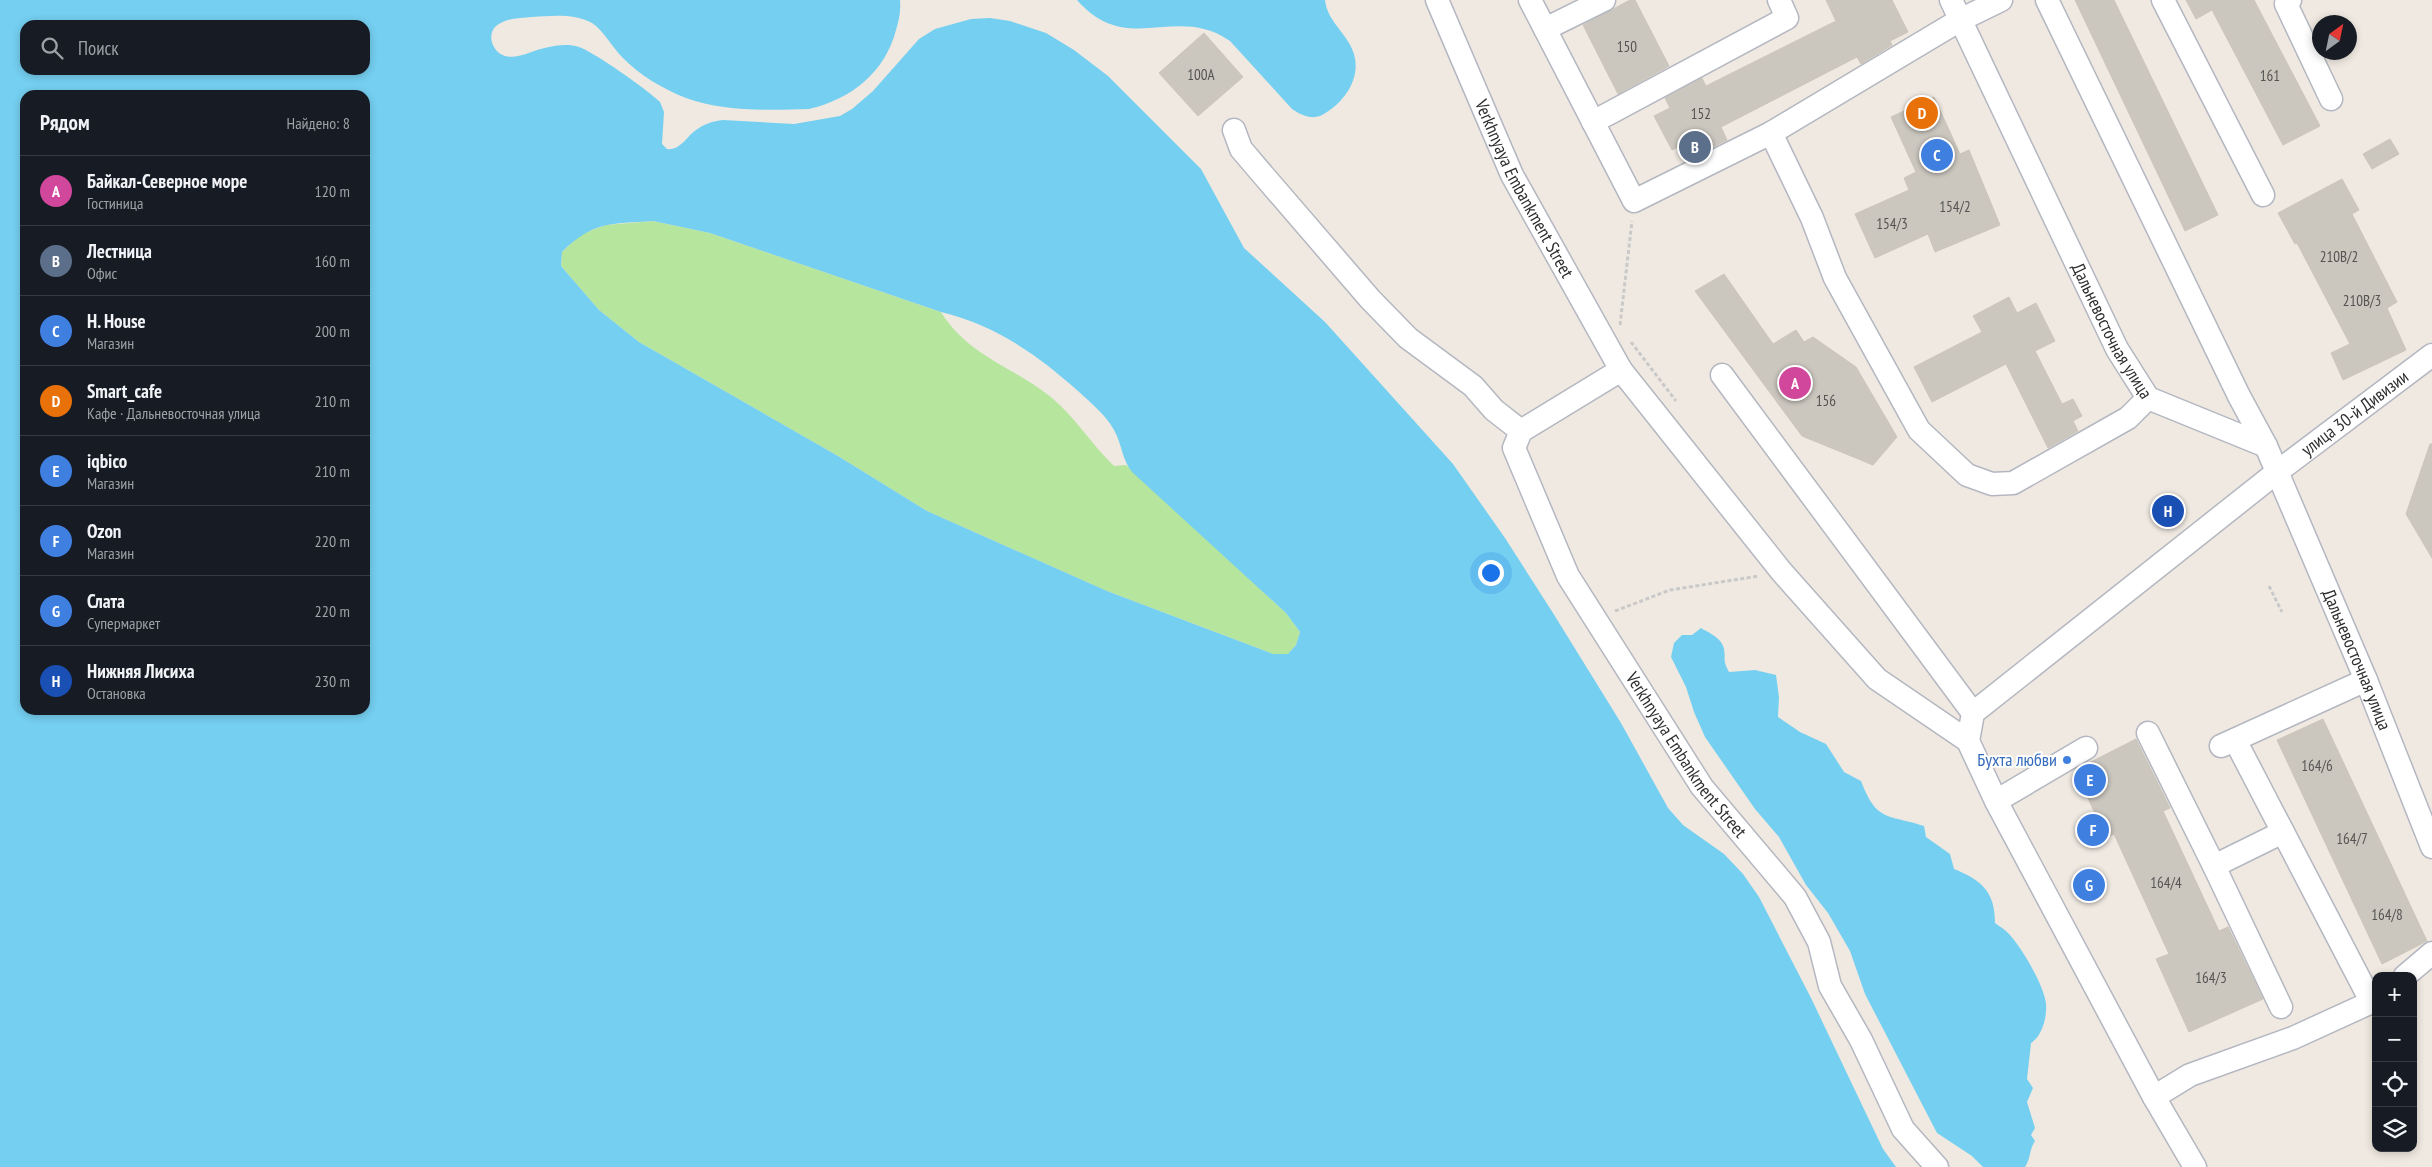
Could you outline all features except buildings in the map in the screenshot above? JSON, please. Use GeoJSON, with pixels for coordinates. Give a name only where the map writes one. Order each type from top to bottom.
{"type":"FeatureCollection","features":[{"type":"Feature","properties":{"kind":"street","name":"Verkhnyaya Embankment Street"},"geometry":{"type":"LineString","coordinates":[[1437,0],[1512,175],[1621,370],[1781,571],[1877,679],[1968,741]]}},
{"type":"Feature","properties":{"kind":"street"},"geometry":{"type":"LineString","coordinates":[[1530,0],[1634,201],[1771,134],[1960,20],[2001,0]]}},
{"type":"Feature","properties":{"kind":"street"},"geometry":{"type":"LineString","coordinates":[[1545,29],[1604,0]]}},
{"type":"Feature","properties":{"kind":"street"},"geometry":{"type":"LineString","coordinates":[[1593,122],[1788,18],[1779,0]]}},
{"type":"Feature","properties":{"kind":"street","name":"Дальневосточная улица"},"geometry":{"type":"LineString","coordinates":[[1951,0],[2117,349],[2148,398],[2266,446],[2366,680],[2432,847]]}},
{"type":"Feature","properties":{"kind":"street"},"geometry":{"type":"LineString","coordinates":[[2047,0],[2239,396],[2266,446]]}},
{"type":"Feature","properties":{"kind":"street"},"geometry":{"type":"LineString","coordinates":[[2163,0],[2263,195]]}},
{"type":"Feature","properties":{"kind":"street"},"geometry":{"type":"LineString","coordinates":[[2290,0],[2286,4],[2331,99]]}},
{"type":"Feature","properties":{"kind":"street"},"geometry":{"type":"LineString","coordinates":[[1234,130],[1242,149],[1382,312],[1408,338],[1472,386],[1494,410],[1521,431],[1621,370]]}},
{"type":"Feature","properties":{"kind":"street"},"geometry":{"type":"LineString","coordinates":[[1771,134],[1812,218],[1835,278],[1920,430],[1967,475],[1992,484],[2013,483],[2128,418],[2148,398]]}},
{"type":"Feature","properties":{"kind":"street","name":"улица 30-й Дивизии"},"geometry":{"type":"LineString","coordinates":[[1973,713],[2277,472],[2432,355]]}},
{"type":"Feature","properties":{"kind":"street"},"geometry":{"type":"LineString","coordinates":[[1722,375],[1973,713],[1968,741],[1996,801],[2154,1097],[2195,1167]]}},
{"type":"Feature","properties":{"kind":"street","name":"Verkhnyaya Embankment Street"},"geometry":{"type":"LineString","coordinates":[[1521,431],[1514,448],[1568,576],[1702,787],[1795,897],[1819,942],[1830,986],[1861,1040],[1903,1129],[1938,1167]]}},
{"type":"Feature","properties":{"kind":"street"},"geometry":{"type":"LineString","coordinates":[[2366,680],[2228,743],[2283,832],[2372,998]]}},
{"type":"Feature","properties":{"kind":"street"},"geometry":{"type":"LineString","coordinates":[[2148,733],[2281,1007]]}},
{"type":"Feature","properties":{"kind":"street"},"geometry":{"type":"LineString","coordinates":[[1996,801],[2086,748]]}},
{"type":"Feature","properties":{"kind":"street"},"geometry":{"type":"LineString","coordinates":[[2214,866],[2283,832]]}},
{"type":"Feature","properties":{"kind":"street"},"geometry":{"type":"LineString","coordinates":[[2410,972],[2432,953]]}},
{"type":"Feature","properties":{"kind":"street"},"geometry":{"type":"LineString","coordinates":[[2154,1097],[2190,1075],[2292,1038],[2372,1003]]}},
{"type":"Feature","properties":{"kind":"path"},"geometry":{"type":"LineString","coordinates":[[1620,327],[1634,201]]}},
{"type":"Feature","properties":{"kind":"path"},"geometry":{"type":"LineString","coordinates":[[1626,335],[1679,406]]}},
{"type":"Feature","properties":{"kind":"path"},"geometry":{"type":"LineString","coordinates":[[1594,618],[1670,590],[1743,580],[1781,571]]}},
{"type":"Feature","properties":{"kind":"path"},"geometry":{"type":"LineString","coordinates":[[2269,586],[2282,612]]}},
{"type":"Feature","properties":{"kind":"green space"},"geometry":{"type":"Polygon","coordinates":[[[653,221],[710,233],[941,312],[964,340],[1052,398],[1069,414],[1114,466],[1126,465],[1286,613],[1300,632],[1296,645],[1288,654],[1273,654],[1107,591],[927,511],[838,456],[639,342],[599,310],[561,266],[562,252],[581,234],[606,225],[653,221]]]}},
{"type":"Feature","properties":{"kind":"water"},"geometry":{"type":"Polygon","coordinates":[[[0,0],[900,0],[899,19],[891,45],[875,71],[853,91],[809,109],[763,110],[731,108],[701,103],[686,98],[644,76],[622,57],[592,23],[570,16],[509,20],[500,23],[493,30],[491,39],[494,48],[505,56],[515,57],[544,48],[572,45],[586,50],[608,63],[660,102],[664,112],[662,144],[667,149],[676,148],[699,128],[716,121],[794,124],[840,116],[852,109],[873,91],[919,39],[935,29],[971,19],[990,18],[1010,21],[1046,33],[1074,50],[1108,76],[1201,169],[1244,248],[1325,322],[1453,464],[1505,538],[1553,613],[1621,723],[1668,808],[1683,825],[1724,854],[1743,874],[1759,897],[1811,998],[1883,1149],[1896,1167],[0,1167],[0,0]],[[653,221],[614,224],[593,229],[583,234],[562,252],[561,266],[599,310],[639,342],[838,456],[927,511],[1107,591],[1273,654],[1288,654],[1296,645],[1300,632],[1286,613],[1132,472],[1126,462],[1114,430],[1103,414],[1047,365],[1015,343],[998,333],[961,318],[710,233],[653,221]]]}},
{"type":"Feature","properties":{"kind":"water"},"geometry":{"type":"Polygon","coordinates":[[[1077,0],[1325,0],[1331,18],[1354,53],[1356,63],[1353,82],[1342,99],[1323,115],[1305,116],[1292,109],[1230,41],[1210,31],[1190,27],[1133,28],[1115,26],[1096,17],[1077,0]]]}},
{"type":"Feature","properties":{"kind":"water"},"geometry":{"type":"Polygon","coordinates":[[[1701,628],[1715,636],[1723,645],[1725,662],[1729,672],[1755,670],[1776,675],[1779,697],[1778,717],[1800,732],[1826,744],[1844,772],[1861,781],[1878,811],[1892,818],[1924,826],[1926,837],[1950,854],[1954,869],[1979,882],[1985,888],[1992,903],[1995,923],[2006,931],[2025,956],[2037,977],[2045,997],[2046,1015],[2043,1026],[2038,1036],[2031,1043],[2027,1079],[2033,1088],[2027,1102],[2035,1128],[2031,1135],[2035,1141],[2025,1167],[1983,1167],[1972,1156],[1937,1133],[1865,994],[1850,951],[1828,913],[1806,885],[1779,837],[1755,809],[1705,737],[1686,687],[1671,657],[1674,643],[1682,635],[1692,635],[1701,628]]]}},
{"type":"Feature","properties":{"kind":"place","name":"Smart_cafe"},"geometry":{"type":"Point","coordinates":[1922,113]}},
{"type":"Feature","properties":{"kind":"place","name":"Лестница"},"geometry":{"type":"Point","coordinates":[1695,147]}},
{"type":"Feature","properties":{"kind":"place","name":"H. House"},"geometry":{"type":"Point","coordinates":[1937,155]}},
{"type":"Feature","properties":{"kind":"place","name":"Байкал-Северное море"},"geometry":{"type":"Point","coordinates":[1795,383]}},
{"type":"Feature","properties":{"kind":"place","name":"Нижняя Лисиха"},"geometry":{"type":"Point","coordinates":[2168,511]}},
{"type":"Feature","properties":{"kind":"place","name":"Бухта любви"},"geometry":{"type":"Point","coordinates":[2067,760]}},
{"type":"Feature","properties":{"kind":"place","name":"iqbico"},"geometry":{"type":"Point","coordinates":[2090,780]}},
{"type":"Feature","properties":{"kind":"place","name":"Ozon"},"geometry":{"type":"Point","coordinates":[2093,830]}},
{"type":"Feature","properties":{"kind":"place","name":"Слата"},"geometry":{"type":"Point","coordinates":[2089,885]}}]}
